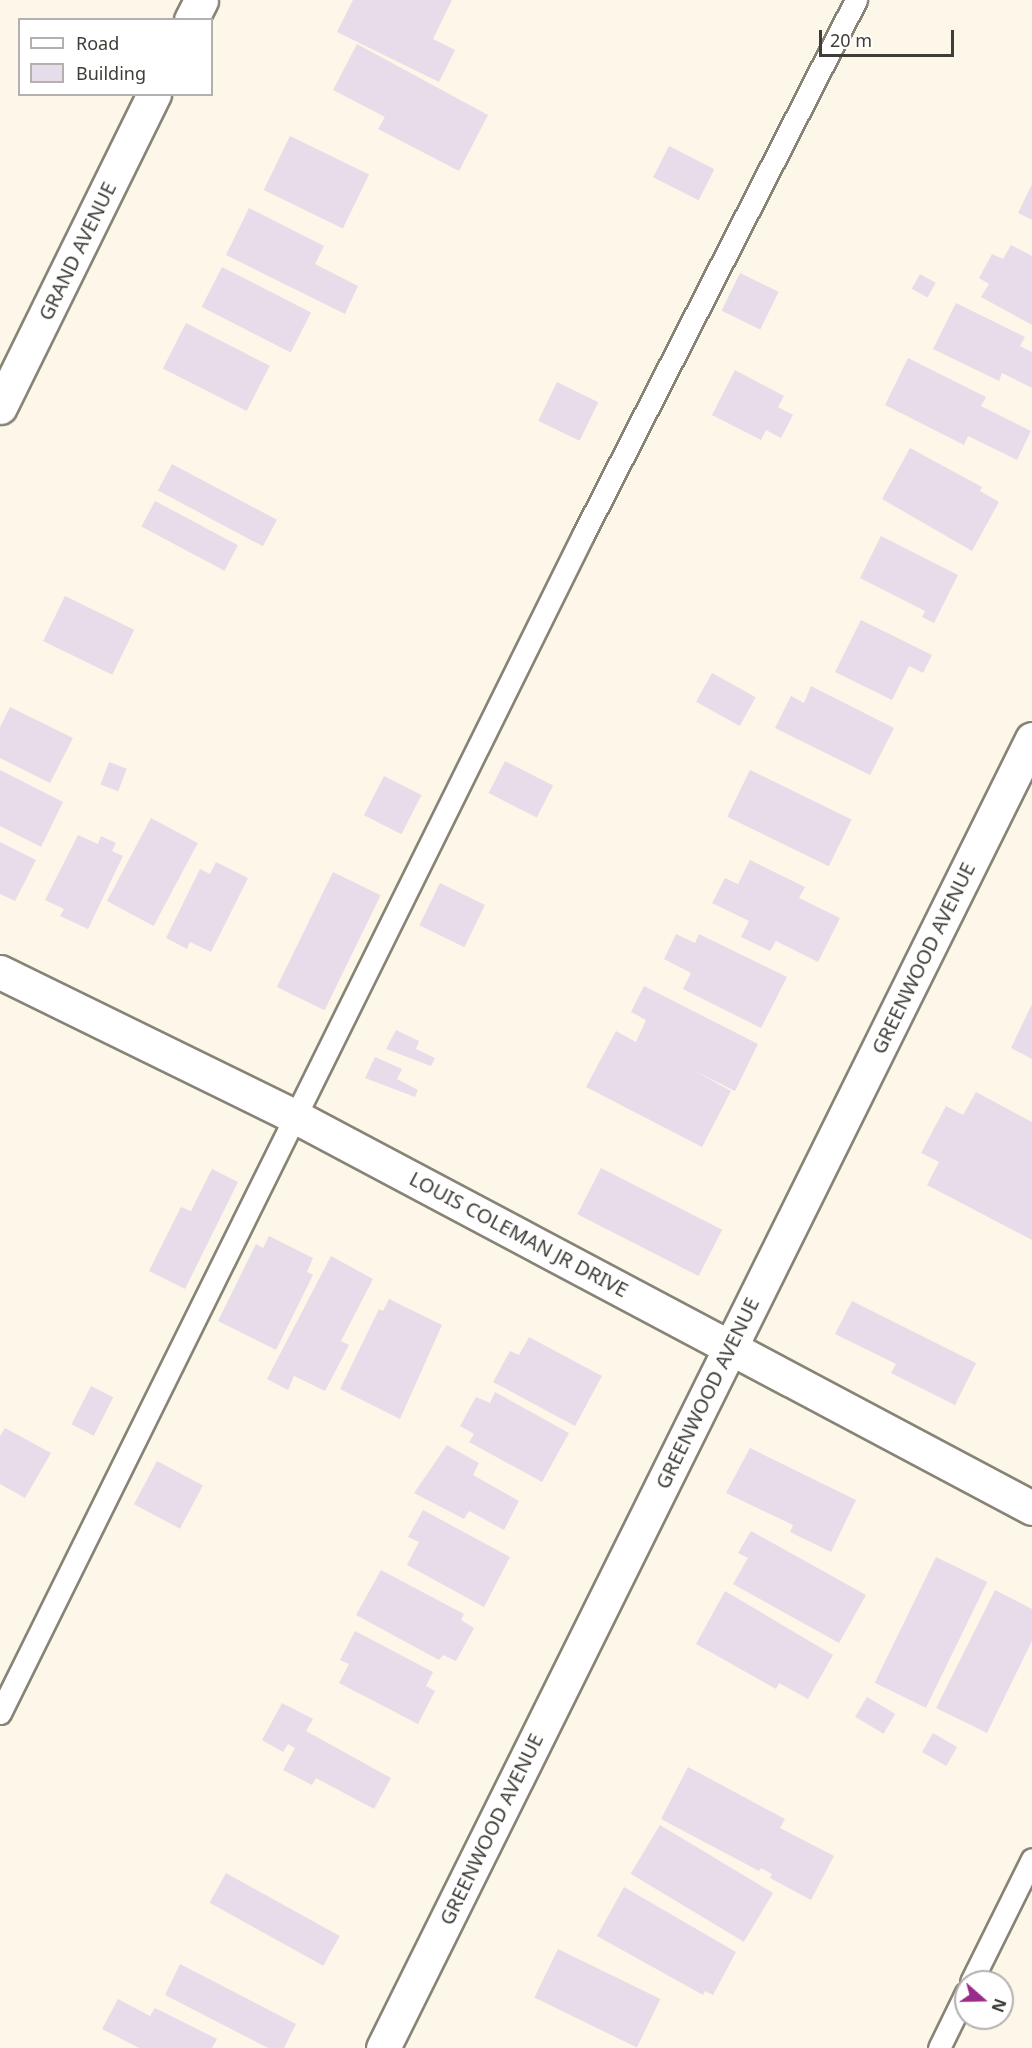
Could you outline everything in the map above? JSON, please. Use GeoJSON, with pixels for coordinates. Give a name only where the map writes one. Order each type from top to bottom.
{"type":"FeatureCollection","features":[{"type":"Feature","properties":{"kind":"street"},"geometry":{"type":"LineString","coordinates":[[192,18],[201,0]]}},
{"type":"Feature","properties":{"kind":"street","name":"GRAND AVENUE"},"geometry":{"type":"LineString","coordinates":[[0,407],[153,96]]}},
{"type":"Feature","properties":{"kind":"street","name":"GREENWOOD AVENUE"},"geometry":{"type":"LineString","coordinates":[[383,2048],[1032,739]]}},
{"type":"Feature","properties":{"kind":"street","name":"LOUIS COLEMAN JR DRIVE"},"geometry":{"type":"LineString","coordinates":[[0,972],[298,1118],[1032,1508]]}},
{"type":"Feature","properties":{"kind":"lane"},"geometry":{"type":"LineString","coordinates":[[0,1713],[298,1118],[583,535],[856,0]]}},
{"type":"Feature","properties":{"kind":"lane"},"geometry":{"type":"LineString","coordinates":[[977,1970],[1032,1859]]}},
{"type":"Feature","properties":{"kind":"lane"},"geometry":{"type":"LineString","coordinates":[[939,2048],[954,2017]]}},
{"type":"Feature","properties":{"kind":"building"},"geometry":{"type":"Polygon","coordinates":[[[353,0],[452,0],[433,39],[455,50],[439,82],[337,32],[353,0]]]}},
{"type":"Feature","properties":{"kind":"building"},"geometry":{"type":"Polygon","coordinates":[[[357,44],[488,115],[459,171],[378,129],[385,117],[333,90],[357,44]]]}},
{"type":"Feature","properties":{"kind":"building"},"geometry":{"type":"Polygon","coordinates":[[[290,136],[369,175],[343,229],[264,190],[290,136]]]}},
{"type":"Feature","properties":{"kind":"building"},"geometry":{"type":"Polygon","coordinates":[[[669,146],[714,169],[699,200],[653,177],[669,146]]]}},
{"type":"Feature","properties":{"kind":"building"},"geometry":{"type":"Polygon","coordinates":[[[1032,184],[1032,220],[1018,213],[1032,184]]]}},
{"type":"Feature","properties":{"kind":"building"},"geometry":{"type":"Polygon","coordinates":[[[249,208],[324,246],[315,264],[358,286],[345,314],[226,255],[249,208]]]}},
{"type":"Feature","properties":{"kind":"building"},"geometry":{"type":"Polygon","coordinates":[[[1011,245],[1032,256],[1032,325],[981,297],[989,284],[979,278],[992,254],[1003,259],[1011,245]]]}},
{"type":"Feature","properties":{"kind":"building"},"geometry":{"type":"Polygon","coordinates":[[[222,267],[311,312],[291,352],[202,307],[222,267]]]}},
{"type":"Feature","properties":{"kind":"building"},"geometry":{"type":"Polygon","coordinates":[[[740,273],[779,292],[760,330],[722,311],[740,273]]]}},
{"type":"Feature","properties":{"kind":"building"},"geometry":{"type":"Polygon","coordinates":[[[920,274],[936,283],[928,298],[912,289],[920,274]]]}},
{"type":"Feature","properties":{"kind":"building"},"geometry":{"type":"Polygon","coordinates":[[[956,303],[1025,337],[1020,346],[1032,352],[1032,388],[1002,373],[999,381],[933,349],[956,303]]]}},
{"type":"Feature","properties":{"kind":"building"},"geometry":{"type":"Polygon","coordinates":[[[186,323],[270,366],[247,411],[163,368],[186,323]]]}},
{"type":"Feature","properties":{"kind":"building"},"geometry":{"type":"Polygon","coordinates":[[[908,358],[986,397],[981,406],[1031,431],[1017,460],[968,436],[964,445],[885,405],[908,358]]]}},
{"type":"Feature","properties":{"kind":"building"},"geometry":{"type":"Polygon","coordinates":[[[735,370],[784,396],[778,407],[793,415],[781,438],[766,430],[761,440],[712,415],[735,370]]]}},
{"type":"Feature","properties":{"kind":"building"},"geometry":{"type":"Polygon","coordinates":[[[557,382],[598,402],[579,441],[538,421],[557,382]]]}},
{"type":"Feature","properties":{"kind":"building"},"geometry":{"type":"Polygon","coordinates":[[[910,448],[982,487],[980,491],[999,502],[972,551],[882,499],[910,448]]]}},
{"type":"Feature","properties":{"kind":"building"},"geometry":{"type":"Polygon","coordinates":[[[172,464],[277,520],[263,546],[158,490],[172,464]]]}},
{"type":"Feature","properties":{"kind":"building"},"geometry":{"type":"Polygon","coordinates":[[[155,501],[238,545],[224,571],[141,527],[155,501]]]}},
{"type":"Feature","properties":{"kind":"building"},"geometry":{"type":"Polygon","coordinates":[[[881,536],[958,575],[934,623],[922,617],[925,611],[860,578],[881,536]]]}},
{"type":"Feature","properties":{"kind":"building"},"geometry":{"type":"Polygon","coordinates":[[[65,596],[134,630],[112,675],[43,641],[65,596]]]}},
{"type":"Feature","properties":{"kind":"building"},"geometry":{"type":"Polygon","coordinates":[[[861,620],[932,655],[923,673],[909,666],[892,700],[835,672],[861,620]]]}},
{"type":"Feature","properties":{"kind":"building"},"geometry":{"type":"Polygon","coordinates":[[[712,673],[756,697],[740,726],[696,702],[712,673]]]}},
{"type":"Feature","properties":{"kind":"building"},"geometry":{"type":"Polygon","coordinates":[[[811,686],[894,728],[870,775],[775,728],[791,696],[804,703],[811,686]]]}},
{"type":"Feature","properties":{"kind":"building"},"geometry":{"type":"Polygon","coordinates":[[[10,707],[73,738],[50,783],[0,758],[0,727],[10,707]]]}},
{"type":"Feature","properties":{"kind":"building"},"geometry":{"type":"Polygon","coordinates":[[[505,761],[553,786],[537,818],[489,793],[505,761]]]}},
{"type":"Feature","properties":{"kind":"building"},"geometry":{"type":"Polygon","coordinates":[[[109,762],[127,769],[118,791],[100,784],[109,762]]]}},
{"type":"Feature","properties":{"kind":"building"},"geometry":{"type":"Polygon","coordinates":[[[0,770],[63,802],[41,847],[0,826],[0,770]]]}},
{"type":"Feature","properties":{"kind":"building"},"geometry":{"type":"Polygon","coordinates":[[[750,770],[852,820],[829,866],[727,817],[750,770]]]}},
{"type":"Feature","properties":{"kind":"building"},"geometry":{"type":"Polygon","coordinates":[[[384,776],[421,795],[401,834],[364,815],[384,776]]]}},
{"type":"Feature","properties":{"kind":"building"},"geometry":{"type":"Polygon","coordinates":[[[151,818],[198,843],[154,926],[107,901],[151,818]]]}},
{"type":"Feature","properties":{"kind":"building"},"geometry":{"type":"Polygon","coordinates":[[[78,835],[98,844],[101,836],[116,843],[112,851],[123,856],[88,929],[60,916],[64,909],[45,900],[78,835]]]}},
{"type":"Feature","properties":{"kind":"building"},"geometry":{"type":"Polygon","coordinates":[[[0,842],[36,860],[15,901],[0,894],[0,842]]]}},
{"type":"Feature","properties":{"kind":"building"},"geometry":{"type":"Polygon","coordinates":[[[750,860],[805,887],[799,898],[840,918],[818,962],[776,941],[770,951],[741,937],[749,921],[712,903],[725,878],[738,884],[750,860]]]}},
{"type":"Feature","properties":{"kind":"building"},"geometry":{"type":"Polygon","coordinates":[[[216,862],[248,878],[211,952],[190,942],[187,949],[166,938],[200,869],[210,874],[216,862]]]}},
{"type":"Feature","properties":{"kind":"building"},"geometry":{"type":"Polygon","coordinates":[[[333,872],[381,895],[325,1010],[277,987],[333,872]]]}},
{"type":"Feature","properties":{"kind":"building"},"geometry":{"type":"Polygon","coordinates":[[[440,883],[485,905],[464,947],[419,925],[440,883]]]}},
{"type":"Feature","properties":{"kind":"building"},"geometry":{"type":"Polygon","coordinates":[[[676,934],[695,943],[699,934],[787,977],[761,1028],[683,989],[691,973],[664,959],[676,934]]]}},
{"type":"Feature","properties":{"kind":"building"},"geometry":{"type":"Polygon","coordinates":[[[644,986],[758,1044],[735,1091],[693,1070],[731,1091],[702,1147],[586,1087],[616,1031],[636,1042],[646,1020],[631,1012],[644,986]]]}},
{"type":"Feature","properties":{"kind":"building"},"geometry":{"type":"Polygon","coordinates":[[[1032,1004],[1032,1059],[1011,1048],[1032,1004]]]}},
{"type":"Feature","properties":{"kind":"building"},"geometry":{"type":"Polygon","coordinates":[[[396,1030],[419,1041],[416,1049],[435,1058],[431,1066],[386,1049],[396,1030]]]}},
{"type":"Feature","properties":{"kind":"building"},"geometry":{"type":"Polygon","coordinates":[[[375,1057],[402,1069],[397,1079],[418,1090],[415,1097],[365,1078],[375,1057]]]}},
{"type":"Feature","properties":{"kind":"building"},"geometry":{"type":"Polygon","coordinates":[[[976,1092],[1032,1122],[1032,1240],[927,1185],[939,1162],[921,1153],[946,1106],[963,1115],[976,1092]]]}},
{"type":"Feature","properties":{"kind":"building"},"geometry":{"type":"Polygon","coordinates":[[[601,1168],[722,1230],[699,1276],[577,1214],[601,1168]]]}},
{"type":"Feature","properties":{"kind":"building"},"geometry":{"type":"Polygon","coordinates":[[[212,1169],[238,1182],[185,1289],[149,1271],[181,1207],[191,1211],[212,1169]]]}},
{"type":"Feature","properties":{"kind":"building"},"geometry":{"type":"Polygon","coordinates":[[[269,1236],[313,1258],[307,1272],[313,1275],[276,1350],[218,1321],[256,1244],[263,1248],[269,1236]]]}},
{"type":"Feature","properties":{"kind":"building"},"geometry":{"type":"Polygon","coordinates":[[[331,1256],[373,1279],[341,1341],[349,1345],[325,1391],[294,1376],[288,1390],[267,1379],[331,1256]]]}},
{"type":"Feature","properties":{"kind":"building"},"geometry":{"type":"Polygon","coordinates":[[[389,1299],[442,1325],[400,1419],[340,1389],[379,1309],[383,1311],[389,1299]]]}},
{"type":"Feature","properties":{"kind":"building"},"geometry":{"type":"Polygon","coordinates":[[[852,1301],[976,1363],[955,1405],[891,1373],[896,1364],[835,1334],[852,1301]]]}},
{"type":"Feature","properties":{"kind":"building"},"geometry":{"type":"Polygon","coordinates":[[[529,1337],[602,1376],[575,1426],[493,1382],[510,1351],[519,1355],[529,1337]]]}},
{"type":"Feature","properties":{"kind":"building"},"geometry":{"type":"Polygon","coordinates":[[[91,1386],[113,1397],[94,1436],[71,1424],[91,1386]]]}},
{"type":"Feature","properties":{"kind":"building"},"geometry":{"type":"Polygon","coordinates":[[[495,1392],[569,1433],[542,1482],[469,1442],[474,1434],[460,1426],[476,1397],[490,1403],[495,1392]]]}},
{"type":"Feature","properties":{"kind":"building"},"geometry":{"type":"Polygon","coordinates":[[[5,1428],[51,1453],[25,1498],[0,1484],[0,1436],[5,1428]]]}},
{"type":"Feature","properties":{"kind":"building"},"geometry":{"type":"Polygon","coordinates":[[[447,1445],[479,1463],[473,1475],[519,1501],[504,1530],[469,1511],[464,1519],[414,1493],[447,1445]]]}},
{"type":"Feature","properties":{"kind":"building"},"geometry":{"type":"Polygon","coordinates":[[[750,1448],[856,1500],[831,1552],[790,1532],[793,1525],[726,1493],[750,1448]]]}},
{"type":"Feature","properties":{"kind":"building"},"geometry":{"type":"Polygon","coordinates":[[[157,1461],[203,1485],[180,1529],[134,1504],[157,1461]]]}},
{"type":"Feature","properties":{"kind":"building"},"geometry":{"type":"Polygon","coordinates":[[[423,1510],[510,1557],[484,1607],[407,1565],[419,1542],[408,1537],[423,1510]]]}},
{"type":"Feature","properties":{"kind":"building"},"geometry":{"type":"Polygon","coordinates":[[[751,1531],[866,1595],[839,1643],[733,1584],[748,1558],[738,1553],[751,1531]]]}},
{"type":"Feature","properties":{"kind":"building"},"geometry":{"type":"Polygon","coordinates":[[[936,1557],[987,1582],[926,1708],[875,1683],[936,1557]]]}},
{"type":"Feature","properties":{"kind":"building"},"geometry":{"type":"Polygon","coordinates":[[[381,1570],[464,1614],[461,1620],[474,1628],[456,1661],[443,1655],[439,1660],[356,1615],[381,1570]]]}},
{"type":"Feature","properties":{"kind":"building"},"geometry":{"type":"Polygon","coordinates":[[[995,1590],[1032,1609],[1032,1641],[987,1733],[936,1708],[995,1590]]]}},
{"type":"Feature","properties":{"kind":"building"},"geometry":{"type":"Polygon","coordinates":[[[725,1591],[833,1655],[808,1699],[779,1683],[776,1689],[696,1644],[725,1591]]]}},
{"type":"Feature","properties":{"kind":"building"},"geometry":{"type":"Polygon","coordinates":[[[355,1631],[433,1672],[426,1686],[435,1691],[418,1724],[339,1683],[349,1664],[340,1660],[355,1631]]]}},
{"type":"Feature","properties":{"kind":"building"},"geometry":{"type":"Polygon","coordinates":[[[867,1697],[895,1714],[883,1734],[855,1717],[867,1697]]]}},
{"type":"Feature","properties":{"kind":"building"},"geometry":{"type":"Polygon","coordinates":[[[282,1703],[313,1719],[306,1731],[391,1778],[374,1809],[316,1778],[312,1785],[283,1770],[295,1748],[288,1744],[283,1752],[262,1740],[282,1703]]]}},
{"type":"Feature","properties":{"kind":"building"},"geometry":{"type":"Polygon","coordinates":[[[933,1733],[957,1747],[946,1766],[922,1752],[933,1733]]]}},
{"type":"Feature","properties":{"kind":"building"},"geometry":{"type":"Polygon","coordinates":[[[688,1767],[785,1819],[780,1828],[834,1856],[811,1900],[770,1878],[772,1874],[761,1868],[759,1871],[661,1819],[688,1767]]]}},
{"type":"Feature","properties":{"kind":"building"},"geometry":{"type":"Polygon","coordinates":[[[660,1825],[773,1893],[744,1942],[631,1874],[660,1825]]]}},
{"type":"Feature","properties":{"kind":"building"},"geometry":{"type":"Polygon","coordinates":[[[226,1873],[340,1936],[323,1966],[210,1903],[226,1873]]]}},
{"type":"Feature","properties":{"kind":"building"},"geometry":{"type":"Polygon","coordinates":[[[624,1887],[736,1952],[713,1995],[705,1991],[703,1995],[597,1936],[624,1887]]]}},
{"type":"Feature","properties":{"kind":"building"},"geometry":{"type":"Polygon","coordinates":[[[558,1949],[660,1999],[637,2048],[534,1998],[558,1949]]]}},
{"type":"Feature","properties":{"kind":"building"},"geometry":{"type":"Polygon","coordinates":[[[180,1964],[296,2024],[284,2048],[268,2048],[165,1995],[180,1964]]]}},
{"type":"Feature","properties":{"kind":"building"},"geometry":{"type":"Polygon","coordinates":[[[118,1999],[150,2016],[155,2008],[217,2039],[212,2048],[139,2048],[102,2029],[118,1999]]]}}]}
